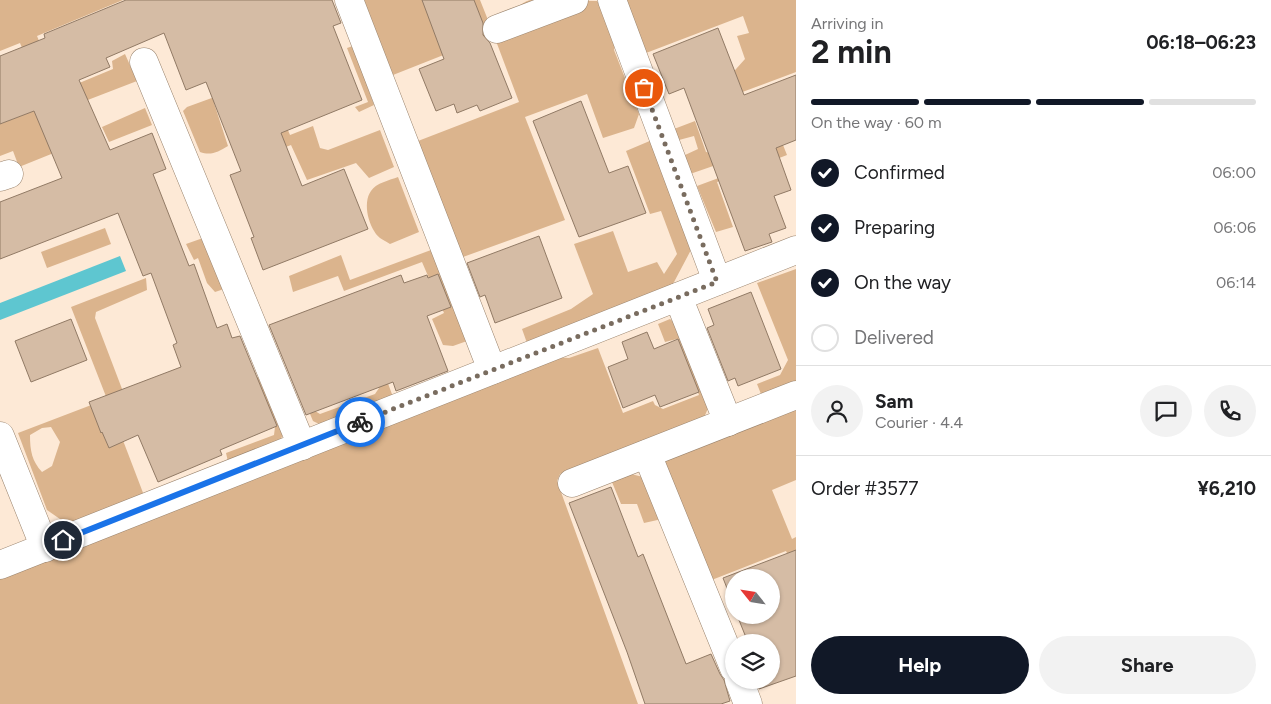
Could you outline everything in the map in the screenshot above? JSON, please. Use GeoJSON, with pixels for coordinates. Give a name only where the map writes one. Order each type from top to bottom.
{"type":"FeatureCollection","features":[{"type":"Feature","properties":{"kind":"street"},"geometry":{"type":"LineString","coordinates":[[349,0],[492,370]]}},
{"type":"Feature","properties":{"kind":"street"},"geometry":{"type":"LineString","coordinates":[[497,29],[574,0]]}},
{"type":"Feature","properties":{"kind":"street"},"geometry":{"type":"LineString","coordinates":[[612,0],[717,282]]}},
{"type":"Feature","properties":{"kind":"street"},"geometry":{"type":"LineString","coordinates":[[144,62],[302,446]]}},
{"type":"Feature","properties":{"kind":"street"},"geometry":{"type":"LineString","coordinates":[[0,565],[796,250]]}},
{"type":"Feature","properties":{"kind":"street"},"geometry":{"type":"LineString","coordinates":[[678,297],[728,422]]}},
{"type":"Feature","properties":{"kind":"street"},"geometry":{"type":"LineString","coordinates":[[572,483],[796,395]]}},
{"type":"Feature","properties":{"kind":"street"},"geometry":{"type":"LineString","coordinates":[[0,436],[45,548]]}},
{"type":"Feature","properties":{"kind":"street"},"geometry":{"type":"LineString","coordinates":[[647,454],[725,646]]}},
{"type":"Feature","properties":{"kind":"street"},"geometry":{"type":"LineString","coordinates":[[742,689],[748,704]]}},
{"type":"Feature","properties":{"kind":"shaded area"},"geometry":{"type":"Polygon","coordinates":[[[0,0],[123,0],[37,36],[60,91],[113,69],[112,61],[125,54],[137,81],[67,108],[81,142],[19,167],[13,151],[0,156],[0,124],[46,106],[20,43],[0,51],[0,0]]]}},
{"type":"Feature","properties":{"kind":"shaded area"},"geometry":{"type":"Polygon","coordinates":[[[364,0],[480,0],[494,35],[393,75],[364,0]]]}},
{"type":"Feature","properties":{"kind":"shaded area"},"geometry":{"type":"Polygon","coordinates":[[[530,0],[597,1],[608,18],[613,31],[615,37],[614,50],[639,114],[634,128],[603,138],[587,94],[525,117],[565,220],[463,257],[418,141],[519,102],[496,41],[514,11],[530,0]]]}},
{"type":"Feature","properties":{"kind":"shaded area"},"geometry":{"type":"Polygon","coordinates":[[[626,0],[796,0],[796,72],[702,107],[745,59],[737,36],[749,33],[743,16],[646,53],[626,0]]]}},
{"type":"Feature","properties":{"kind":"shaded area"},"geometry":{"type":"Polygon","coordinates":[[[353,46],[374,105],[359,112],[355,107],[368,102],[347,48],[353,46]]]}},
{"type":"Feature","properties":{"kind":"shaded area"},"geometry":{"type":"Polygon","coordinates":[[[242,87],[244,92],[214,103],[228,146],[214,153],[200,152],[183,111],[187,107],[242,87]]]}},
{"type":"Feature","properties":{"kind":"shaded area"},"geometry":{"type":"Polygon","coordinates":[[[145,108],[152,125],[109,142],[102,127],[145,108]]]}},
{"type":"Feature","properties":{"kind":"shaded area"},"geometry":{"type":"Polygon","coordinates":[[[284,121],[290,135],[313,126],[320,148],[328,150],[380,130],[394,167],[369,178],[356,163],[307,180],[291,145],[242,164],[284,121]]]}},
{"type":"Feature","properties":{"kind":"shaded area"},"geometry":{"type":"Polygon","coordinates":[[[695,121],[706,152],[712,153],[779,135],[787,155],[717,182],[733,227],[716,232],[697,186],[724,176],[719,164],[690,174],[685,155],[698,149],[694,136],[679,140],[674,129],[695,121]]]}},
{"type":"Feature","properties":{"kind":"shaded area"},"geometry":{"type":"Polygon","coordinates":[[[652,140],[692,248],[673,284],[527,343],[522,329],[571,309],[593,294],[574,244],[613,231],[628,272],[657,262],[664,274],[677,254],[661,211],[650,214],[626,151],[652,140]]]}},
{"type":"Feature","properties":{"kind":"shaded area"},"geometry":{"type":"Polygon","coordinates":[[[398,177],[419,232],[390,244],[380,238],[373,229],[368,216],[367,202],[373,188],[398,177]]]}},
{"type":"Feature","properties":{"kind":"shaded area"},"geometry":{"type":"Polygon","coordinates":[[[105,228],[111,244],[47,268],[41,252],[105,228]]]}},
{"type":"Feature","properties":{"kind":"shaded area"},"geometry":{"type":"Polygon","coordinates":[[[203,238],[224,289],[215,292],[207,283],[198,258],[194,260],[186,244],[203,238]]]}},
{"type":"Feature","properties":{"kind":"shaded area"},"geometry":{"type":"Polygon","coordinates":[[[431,250],[467,341],[453,346],[443,345],[432,319],[444,313],[422,262],[344,291],[338,276],[293,292],[289,276],[341,255],[350,280],[431,250]]]}},
{"type":"Feature","properties":{"kind":"shaded area"},"geometry":{"type":"Polygon","coordinates":[[[796,269],[796,382],[761,394],[757,384],[780,375],[788,360],[757,283],[796,269]]]}},
{"type":"Feature","properties":{"kind":"shaded area"},"geometry":{"type":"Polygon","coordinates":[[[146,278],[147,290],[96,312],[95,318],[127,402],[111,409],[145,498],[70,526],[47,510],[18,433],[107,399],[71,307],[146,278]],[[51,427],[42,428],[30,435],[32,455],[42,472],[52,466],[60,442],[51,427]]]}},
{"type":"Feature","properties":{"kind":"shaded area"},"geometry":{"type":"Polygon","coordinates":[[[670,319],[677,325],[709,406],[703,420],[560,474],[557,481],[638,704],[0,704],[0,571],[539,356],[569,358],[598,348],[623,413],[653,401],[655,405],[663,409],[699,395],[677,339],[665,342],[658,324],[670,319]]]}},
{"type":"Feature","properties":{"kind":"shaded area"},"geometry":{"type":"Polygon","coordinates":[[[379,359],[393,397],[323,426],[313,421],[297,383],[315,411],[320,414],[375,394],[379,388],[369,362],[379,359]]]}},
{"type":"Feature","properties":{"kind":"shaded area"},"geometry":{"type":"Polygon","coordinates":[[[258,377],[283,433],[279,446],[229,466],[226,453],[274,435],[275,427],[255,383],[214,393],[258,377]]]}},
{"type":"Feature","properties":{"kind":"shaded area"},"geometry":{"type":"Polygon","coordinates":[[[796,402],[796,480],[772,490],[792,539],[796,537],[796,572],[786,551],[740,569],[725,569],[725,575],[704,583],[659,468],[666,454],[796,402]]]}},
{"type":"Feature","properties":{"kind":"shaded area"},"geometry":{"type":"Polygon","coordinates":[[[631,474],[647,478],[662,519],[644,523],[637,504],[621,504],[612,482],[631,474]]]}},
{"type":"Feature","properties":{"kind":"water"},"geometry":{"type":"Polygon","coordinates":[[[120,256],[126,271],[0,320],[0,303],[120,256]]]}},
{"type":"Feature","properties":{"kind":"building"},"geometry":{"type":"Polygon","coordinates":[[[126,0],[332,0],[341,23],[333,26],[362,100],[281,133],[302,186],[344,169],[368,229],[263,270],[251,238],[254,237],[230,175],[241,171],[206,82],[186,90],[164,33],[106,58],[110,67],[79,80],[110,150],[152,133],[166,169],[153,174],[189,266],[194,264],[217,328],[227,324],[232,338],[240,336],[277,426],[220,450],[222,455],[158,482],[138,435],[109,448],[89,402],[181,367],[173,345],[177,343],[151,273],[143,276],[118,213],[0,259],[0,202],[62,178],[34,111],[0,124],[0,56],[45,38],[44,34],[126,0]]]}},
{"type":"Feature","properties":{"kind":"building"},"geometry":{"type":"Polygon","coordinates":[[[422,0],[474,0],[483,23],[483,35],[490,43],[512,98],[480,111],[477,105],[457,113],[454,104],[436,111],[419,69],[444,59],[422,0]]]}},
{"type":"Feature","properties":{"kind":"building"},"geometry":{"type":"Polygon","coordinates":[[[718,28],[744,95],[796,75],[796,140],[776,148],[791,190],[774,196],[786,228],[769,234],[772,242],[745,251],[684,88],[669,94],[653,54],[718,28]]]}},
{"type":"Feature","properties":{"kind":"building"},"geometry":{"type":"Polygon","coordinates":[[[581,101],[609,173],[628,166],[646,213],[579,237],[533,121],[581,101]]]}},
{"type":"Feature","properties":{"kind":"building"},"geometry":{"type":"Polygon","coordinates":[[[539,236],[562,298],[495,323],[485,295],[480,297],[467,263],[539,236]]]}},
{"type":"Feature","properties":{"kind":"building"},"geometry":{"type":"Polygon","coordinates":[[[438,274],[451,307],[427,316],[448,371],[396,391],[393,382],[306,415],[269,325],[401,275],[404,283],[427,275],[428,278],[438,274]]]}},
{"type":"Feature","properties":{"kind":"building"},"geometry":{"type":"Polygon","coordinates":[[[751,292],[781,369],[738,386],[735,378],[728,381],[707,328],[714,325],[708,309],[751,292]]]}},
{"type":"Feature","properties":{"kind":"building"},"geometry":{"type":"Polygon","coordinates":[[[71,319],[87,360],[31,382],[15,341],[71,319]]]}},
{"type":"Feature","properties":{"kind":"building"},"geometry":{"type":"Polygon","coordinates":[[[647,332],[654,349],[678,339],[699,392],[660,407],[655,395],[623,408],[608,367],[628,359],[622,342],[647,332]]]}},
{"type":"Feature","properties":{"kind":"building"},"geometry":{"type":"Polygon","coordinates":[[[611,487],[638,557],[643,554],[686,664],[711,654],[724,680],[725,689],[730,701],[721,704],[645,704],[627,652],[569,503],[611,487]]]}},
{"type":"Feature","properties":{"kind":"building"},"geometry":{"type":"Polygon","coordinates":[[[796,550],[796,676],[780,682],[780,634],[745,634],[741,624],[780,624],[780,569],[746,569],[796,550]]]}},
{"type":"Feature","properties":{"kind":"way so far"},"geometry":{"type":"LineString","coordinates":[[360,422],[717,282],[644,88]]}},
{"type":"Feature","properties":{"kind":"route"},"geometry":{"type":"LineString","coordinates":[[63,540],[360,422]]}}]}
